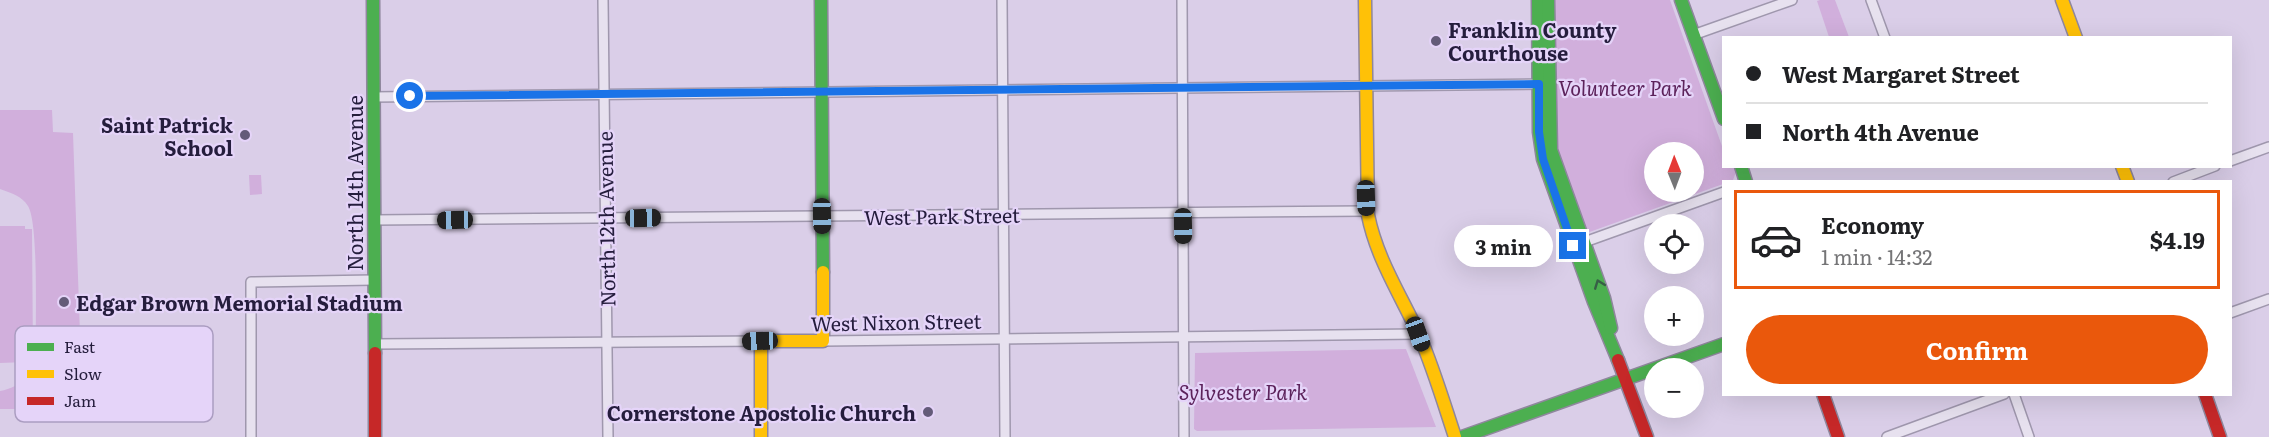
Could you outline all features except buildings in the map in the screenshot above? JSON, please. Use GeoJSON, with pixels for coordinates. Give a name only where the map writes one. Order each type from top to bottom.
{"type":"FeatureCollection","features":[{"type":"Feature","properties":{"kind":"street","name":"North 14th Avenue"},"geometry":{"type":"LineString","coordinates":[[373,0],[375,437]]}},
{"type":"Feature","properties":{"kind":"street","name":"North 12th Avenue"},"geometry":{"type":"LineString","coordinates":[[603,0],[608,437]]}},
{"type":"Feature","properties":{"kind":"street"},"geometry":{"type":"LineString","coordinates":[[821,0],[823,341]]}},
{"type":"Feature","properties":{"kind":"street"},"geometry":{"type":"LineString","coordinates":[[1002,0],[1005,437]]}},
{"type":"Feature","properties":{"kind":"street"},"geometry":{"type":"LineString","coordinates":[[1182,0],[1184,437]]}},
{"type":"Feature","properties":{"kind":"street"},"geometry":{"type":"LineString","coordinates":[[1365,0],[1366,211],[1371,236],[1380,261],[1418,334],[1455,437]]}},
{"type":"Feature","properties":{"kind":"street"},"geometry":{"type":"LineString","coordinates":[[1538,0],[1544,84]]}},
{"type":"Feature","properties":{"kind":"street"},"geometry":{"type":"LineString","coordinates":[[1548,0],[1539,132],[1543,159],[1578,244],[1604,298],[1611,341],[1647,437]]}},
{"type":"Feature","properties":{"kind":"street"},"geometry":{"type":"LineString","coordinates":[[1681,0],[1722,113]]}},
{"type":"Feature","properties":{"kind":"street"},"geometry":{"type":"LineString","coordinates":[[1694,35],[1792,0]]}},
{"type":"Feature","properties":{"kind":"street"},"geometry":{"type":"LineString","coordinates":[[1871,0],[1884,36]]}},
{"type":"Feature","properties":{"kind":"street"},"geometry":{"type":"LineString","coordinates":[[2062,0],[2071,36]]}},
{"type":"Feature","properties":{"kind":"street"},"geometry":{"type":"LineString","coordinates":[[373,97],[1544,84]]}},
{"type":"Feature","properties":{"kind":"street"},"geometry":{"type":"LineString","coordinates":[[2232,160],[2269,147]]}},
{"type":"Feature","properties":{"kind":"street"},"geometry":{"type":"LineString","coordinates":[[2178,180],[2210,168]]}},
{"type":"Feature","properties":{"kind":"street"},"geometry":{"type":"LineString","coordinates":[[1578,244],[1722,193]]}},
{"type":"Feature","properties":{"kind":"street","name":"West Park Street"},"geometry":{"type":"LineString","coordinates":[[374,220],[1366,211]]}},
{"type":"Feature","properties":{"kind":"street"},"geometry":{"type":"LineString","coordinates":[[251,437],[251,282],[374,280]]}},
{"type":"Feature","properties":{"kind":"street"},"geometry":{"type":"LineString","coordinates":[[2232,312],[2269,299]]}},
{"type":"Feature","properties":{"kind":"street","name":"West Nixon Street"},"geometry":{"type":"LineString","coordinates":[[375,344],[1418,334]]}},
{"type":"Feature","properties":{"kind":"street"},"geometry":{"type":"LineString","coordinates":[[760,341],[761,437]]}},
{"type":"Feature","properties":{"kind":"street"},"geometry":{"type":"LineString","coordinates":[[1462,437],[1722,345]]}},
{"type":"Feature","properties":{"kind":"street"},"geometry":{"type":"LineString","coordinates":[[1823,396],[1838,437]]}},
{"type":"Feature","properties":{"kind":"street"},"geometry":{"type":"LineString","coordinates":[[1887,437],[1999,396]]}},
{"type":"Feature","properties":{"kind":"street"},"geometry":{"type":"LineString","coordinates":[[2015,396],[2029,437]]}},
{"type":"Feature","properties":{"kind":"street"},"geometry":{"type":"LineString","coordinates":[[2206,396],[2220,437]]}},
{"type":"Feature","properties":{"kind":"green space","name":"Volunteer Park"},"geometry":{"type":"Polygon","coordinates":[[[1552,0],[1670,0],[1722,146],[1722,168],[1734,168],[1736,172],[1733,180],[1722,180],[1722,184],[1704,191],[1704,142],[1644,142],[1644,202],[1673,202],[1584,234],[1554,148],[1552,0]]]}},
{"type":"Feature","properties":{"kind":"green space"},"geometry":{"type":"Polygon","coordinates":[[[1835,0],[1849,36],[1829,36],[1817,1],[1835,0]]]}},
{"type":"Feature","properties":{"kind":"green space","name":"Edgar Brown Memorial Stadium"},"geometry":{"type":"Polygon","coordinates":[[[0,110],[52,110],[53,132],[73,133],[80,326],[36,326],[35,253],[31,216],[23,200],[0,189],[0,110]]]}},
{"type":"Feature","properties":{"kind":"green space"},"geometry":{"type":"Polygon","coordinates":[[[249,175],[261,175],[262,194],[250,195],[249,175]]]}},
{"type":"Feature","properties":{"kind":"green space"},"geometry":{"type":"Polygon","coordinates":[[[0,226],[25,226],[25,229],[32,229],[33,326],[15,326],[15,362],[0,363],[0,226]]]}},
{"type":"Feature","properties":{"kind":"green space","name":"Sylvester Park"},"geometry":{"type":"Polygon","coordinates":[[[1406,349],[1436,427],[1197,431],[1194,429],[1195,353],[1406,349]]]}},
{"type":"Feature","properties":{"kind":"green space","name":"Edgar Brown Memorial Stadium"},"geometry":{"type":"Polygon","coordinates":[[[14,386],[15,409],[0,409],[0,391],[14,386]]]}},
{"type":"Feature","properties":{"kind":"traffic: fast"},"geometry":{"type":"LineString","coordinates":[[373,0],[375,353]]}},
{"type":"Feature","properties":{"kind":"traffic: fast"},"geometry":{"type":"LineString","coordinates":[[821,0],[823,272]]}},
{"type":"Feature","properties":{"kind":"traffic: fast"},"geometry":{"type":"LineString","coordinates":[[1538,0],[1539,132],[1543,159],[1594,302],[1618,360]]}},
{"type":"Feature","properties":{"kind":"traffic: fast"},"geometry":{"type":"LineString","coordinates":[[1548,0],[1551,150],[1604,298],[1611,328]]}},
{"type":"Feature","properties":{"kind":"traffic: fast"},"geometry":{"type":"LineString","coordinates":[[1681,0],[1722,113]]}},
{"type":"Feature","properties":{"kind":"traffic: fast"},"geometry":{"type":"LineString","coordinates":[[1742,168],[1745,180]]}},
{"type":"Feature","properties":{"kind":"traffic: fast"},"geometry":{"type":"LineString","coordinates":[[1462,437],[1722,345]]}},
{"type":"Feature","properties":{"kind":"traffic: slow"},"geometry":{"type":"LineString","coordinates":[[1365,0],[1368,215],[1377,247],[1425,349],[1455,437]]}},
{"type":"Feature","properties":{"kind":"traffic: slow"},"geometry":{"type":"LineString","coordinates":[[2062,0],[2075,36]]}},
{"type":"Feature","properties":{"kind":"traffic: slow"},"geometry":{"type":"LineString","coordinates":[[2123,168],[2127,180]]}},
{"type":"Feature","properties":{"kind":"traffic: slow"},"geometry":{"type":"LineString","coordinates":[[761,437],[761,341],[823,341],[823,272]]}},
{"type":"Feature","properties":{"kind":"traffic: jam"},"geometry":{"type":"LineString","coordinates":[[375,353],[375,437]]}},
{"type":"Feature","properties":{"kind":"traffic: jam"},"geometry":{"type":"LineString","coordinates":[[1618,360],[1647,437]]}},
{"type":"Feature","properties":{"kind":"traffic: jam"},"geometry":{"type":"LineString","coordinates":[[1824,396],[1838,437]]}},
{"type":"Feature","properties":{"kind":"traffic: jam"},"geometry":{"type":"LineString","coordinates":[[2206,396],[2220,437]]}},
{"type":"Feature","properties":{"kind":"place","name":"Franklin County Courthouse"},"geometry":{"type":"Point","coordinates":[1436,41]}},
{"type":"Feature","properties":{"kind":"place","name":"Saint Patrick School"},"geometry":{"type":"Point","coordinates":[245,135]}},
{"type":"Feature","properties":{"kind":"place","name":"Edgar Brown Memorial Stadium"},"geometry":{"type":"Point","coordinates":[64,302]}},
{"type":"Feature","properties":{"kind":"place","name":"Cornerstone Apostolic Church"},"geometry":{"type":"Point","coordinates":[928,412]}},
{"type":"Feature","properties":{"kind":"route"},"geometry":{"type":"LineString","coordinates":[[410,96],[1539,84],[1541,150],[1573,246]]}}]}
